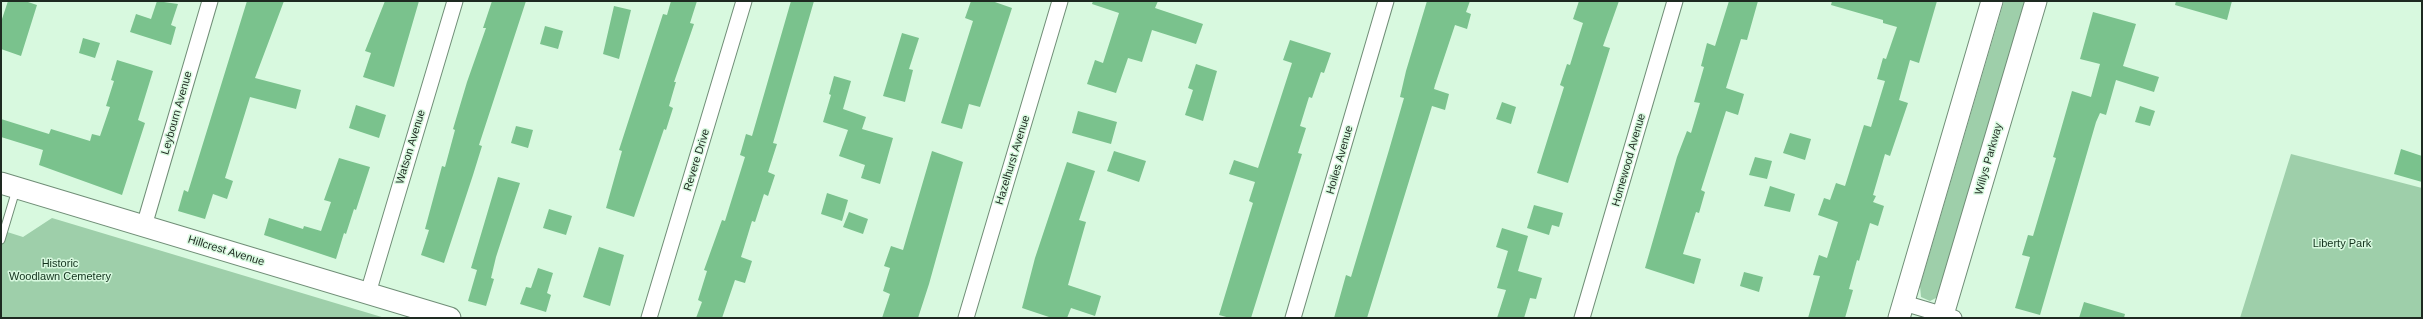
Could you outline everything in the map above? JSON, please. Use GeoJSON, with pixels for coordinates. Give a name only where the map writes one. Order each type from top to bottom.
{"type":"FeatureCollection","features":[{"type":"Feature","properties":{"kind":"main road"},"geometry":{"type":"LineString","coordinates":[[1902,310],[1992,1]]}},
{"type":"Feature","properties":{"kind":"main road","name":"Willys Parkway"},"geometry":{"type":"LineString","coordinates":[[1946,317],[2036,1]]}},
{"type":"Feature","properties":{"kind":"main road","name":"Hillcrest Avenue"},"geometry":{"type":"LineString","coordinates":[[9,185],[450,318]]}},
{"type":"Feature","properties":{"kind":"street","name":"Leybourn Avenue"},"geometry":{"type":"LineString","coordinates":[[144,226],[210,1]]}},
{"type":"Feature","properties":{"kind":"street","name":"Watson Avenue"},"geometry":{"type":"LineString","coordinates":[[368,293],[455,1]]}},
{"type":"Feature","properties":{"kind":"street","name":"Revere Drive"},"geometry":{"type":"LineString","coordinates":[[650,318],[744,1]]}},
{"type":"Feature","properties":{"kind":"street","name":"Hazelhurst Avenue"},"geometry":{"type":"LineString","coordinates":[[966,318],[1060,1]]}},
{"type":"Feature","properties":{"kind":"street","name":"Hoiles Avenue"},"geometry":{"type":"LineString","coordinates":[[1293,318],[1386,1]]}},
{"type":"Feature","properties":{"kind":"street","name":"Homewood Avenue"},"geometry":{"type":"LineString","coordinates":[[1582,318],[1675,1]]}},
{"type":"Feature","properties":{"kind":"street"},"geometry":{"type":"LineString","coordinates":[[1902,310],[1946,317]]}},
{"type":"Feature","properties":{"kind":"lane"},"geometry":{"type":"LineString","coordinates":[[1,240],[9,185]]}},
{"type":"Feature","properties":{"kind":"green space"},"geometry":{"type":"Polygon","coordinates":[[[2004,1],[2026,1],[1938,297],[1930,301],[1921,297],[1920,286],[2004,1]]]}},
{"type":"Feature","properties":{"kind":"green space","name":"Liberty Park"},"geometry":{"type":"Polygon","coordinates":[[[2291,154],[2422,188],[2422,318],[2240,318],[2291,154]]]}},
{"type":"Feature","properties":{"kind":"green space","name":"Historic Woodlawn Cemetery"},"geometry":{"type":"Polygon","coordinates":[[[52,218],[385,318],[1,318],[1,230],[23,237],[52,218]]]}},
{"type":"Feature","properties":{"kind":"building"},"geometry":{"type":"Polygon","coordinates":[[[8,1],[25,1],[37,5],[21,56],[1,49],[1,22],[8,1]]]}},
{"type":"Feature","properties":{"kind":"building"},"geometry":{"type":"Polygon","coordinates":[[[157,1],[178,4],[171,25],[176,27],[171,45],[130,32],[136,14],[151,19],[157,1]]]}},
{"type":"Feature","properties":{"kind":"building"},"geometry":{"type":"Polygon","coordinates":[[[247,1],[284,1],[255,78],[301,90],[296,109],[250,97],[225,178],[233,181],[227,199],[213,194],[205,219],[178,211],[184,190],[188,192],[247,1]]]}},
{"type":"Feature","properties":{"kind":"building"},"geometry":{"type":"Polygon","coordinates":[[[385,1],[419,1],[394,87],[363,77],[371,53],[365,51],[385,1]]]}},
{"type":"Feature","properties":{"kind":"building"},"geometry":{"type":"Polygon","coordinates":[[[492,1],[526,1],[479,145],[482,146],[444,263],[421,255],[429,230],[425,229],[442,166],[445,167],[455,130],[453,129],[467,82],[486,28],[483,28],[492,1]]]}},
{"type":"Feature","properties":{"kind":"building"},"geometry":{"type":"Polygon","coordinates":[[[671,1],[697,1],[690,23],[694,24],[674,82],[676,82],[669,106],[673,108],[666,130],[664,129],[634,217],[606,208],[622,151],[619,150],[663,14],[667,15],[671,1]]]}},
{"type":"Feature","properties":{"kind":"building"},"geometry":{"type":"Polygon","coordinates":[[[791,1],[814,1],[773,143],[777,144],[768,172],[775,175],[768,196],[764,194],[755,222],[752,221],[741,257],[752,261],[745,283],[735,280],[722,318],[696,318],[702,302],[698,300],[707,271],[704,270],[722,220],[725,221],[745,157],[740,155],[746,134],[752,136],[791,1]]]}},
{"type":"Feature","properties":{"kind":"building"},"geometry":{"type":"Polygon","coordinates":[[[971,1],[992,1],[1012,8],[980,107],[969,104],[962,129],[941,123],[973,21],[965,18],[971,1]]]}},
{"type":"Feature","properties":{"kind":"building"},"geometry":{"type":"Polygon","coordinates":[[[1093,1],[1158,1],[1155,8],[1203,24],[1196,44],[1152,30],[1142,62],[1128,58],[1116,93],[1087,84],[1095,60],[1103,63],[1119,13],[1092,4],[1093,1]]]}},
{"type":"Feature","properties":{"kind":"building"},"geometry":{"type":"Polygon","coordinates":[[[1427,1],[1470,1],[1466,12],[1471,14],[1467,29],[1455,25],[1434,89],[1449,94],[1445,110],[1432,106],[1367,318],[1334,318],[1346,275],[1351,277],[1389,150],[1404,98],[1400,97],[1406,71],[1427,1]]]}},
{"type":"Feature","properties":{"kind":"building"},"geometry":{"type":"Polygon","coordinates":[[[1579,1],[1619,1],[1603,46],[1610,48],[1568,183],[1537,173],[1564,87],[1560,85],[1567,64],[1570,65],[1583,23],[1573,19],[1579,1]]]}},
{"type":"Feature","properties":{"kind":"building"},"geometry":{"type":"Polygon","coordinates":[[[1729,1],[1758,1],[1747,40],[1741,39],[1726,88],[1744,94],[1738,115],[1726,111],[1701,190],[1705,192],[1699,213],[1696,212],[1683,254],[1701,259],[1694,284],[1645,268],[1677,157],[1687,131],[1691,133],[1700,103],[1694,102],[1704,67],[1701,66],[1707,43],[1715,46],[1729,1]]]}},
{"type":"Feature","properties":{"kind":"building"},"geometry":{"type":"Polygon","coordinates":[[[1832,1],[1937,1],[1919,63],[1910,60],[1899,100],[1908,103],[1890,156],[1885,154],[1873,195],[1876,196],[1873,202],[1884,206],[1878,226],[1870,223],[1859,261],[1857,260],[1849,289],[1853,290],[1845,318],[1808,318],[1820,276],[1813,275],[1819,255],[1827,258],[1838,222],[1818,215],[1824,198],[1830,200],[1836,183],[1845,186],[1864,125],[1871,127],[1885,81],[1877,79],[1883,58],[1886,59],[1897,27],[1883,23],[1883,20],[1831,5],[1832,1]]]}},
{"type":"Feature","properties":{"kind":"building"},"geometry":{"type":"Polygon","coordinates":[[[2176,1],[2232,1],[2227,20],[2175,5],[2176,1]]]}},
{"type":"Feature","properties":{"kind":"building"},"geometry":{"type":"Polygon","coordinates":[[[614,6],[631,10],[619,59],[603,54],[614,6]]]}},
{"type":"Feature","properties":{"kind":"building"},"geometry":{"type":"Polygon","coordinates":[[[2093,12],[2136,24],[2123,66],[2159,77],[2154,92],[2116,80],[2106,115],[2100,113],[2096,122],[2040,315],[2015,308],[2030,257],[2022,255],[2028,235],[2033,236],[2056,158],[2053,157],[2072,91],[2091,97],[2100,64],[2080,59],[2093,12]]]}},
{"type":"Feature","properties":{"kind":"building"},"geometry":{"type":"Polygon","coordinates":[[[545,26],[563,31],[558,49],[540,44],[545,26]]]}},
{"type":"Feature","properties":{"kind":"building"},"geometry":{"type":"Polygon","coordinates":[[[902,33],[919,38],[909,69],[913,70],[905,102],[883,96],[902,33]]]}},
{"type":"Feature","properties":{"kind":"building"},"geometry":{"type":"Polygon","coordinates":[[[83,38],[100,43],[95,58],[79,53],[83,38]]]}},
{"type":"Feature","properties":{"kind":"building"},"geometry":{"type":"Polygon","coordinates":[[[1290,40],[1331,53],[1324,73],[1321,72],[1312,98],[1309,97],[1300,126],[1306,128],[1298,153],[1302,154],[1251,318],[1230,318],[1219,315],[1253,203],[1249,201],[1255,182],[1229,174],[1234,160],[1258,168],[1292,63],[1283,60],[1290,40]]]}},
{"type":"Feature","properties":{"kind":"building"},"geometry":{"type":"Polygon","coordinates":[[[117,60],[153,71],[138,120],[145,123],[122,195],[39,165],[43,150],[1,137],[1,119],[49,134],[51,129],[90,141],[92,134],[100,136],[110,107],[106,106],[114,81],[111,80],[117,60]]]}},
{"type":"Feature","properties":{"kind":"building"},"geometry":{"type":"Polygon","coordinates":[[[1196,64],[1217,71],[1203,121],[1185,115],[1193,90],[1188,88],[1196,64]]]}},
{"type":"Feature","properties":{"kind":"building"},"geometry":{"type":"Polygon","coordinates":[[[834,76],[851,81],[843,109],[866,117],[862,129],[893,138],[880,184],[861,178],[865,165],[839,156],[848,130],[823,122],[831,95],[829,94],[834,76]]]}},
{"type":"Feature","properties":{"kind":"building"},"geometry":{"type":"Polygon","coordinates":[[[1502,102],[1516,107],[1511,124],[1496,119],[1502,102]]]}},
{"type":"Feature","properties":{"kind":"building"},"geometry":{"type":"Polygon","coordinates":[[[356,105],[386,115],[379,138],[349,128],[356,105]]]}},
{"type":"Feature","properties":{"kind":"building"},"geometry":{"type":"Polygon","coordinates":[[[2140,106],[2155,111],[2150,126],[2135,122],[2140,106]]]}},
{"type":"Feature","properties":{"kind":"building"},"geometry":{"type":"Polygon","coordinates":[[[1078,111],[1117,122],[1111,144],[1072,133],[1078,111]]]}},
{"type":"Feature","properties":{"kind":"building"},"geometry":{"type":"Polygon","coordinates":[[[516,126],[533,130],[528,148],[511,143],[516,126]]]}},
{"type":"Feature","properties":{"kind":"building"},"geometry":{"type":"Polygon","coordinates":[[[1790,133],[1811,139],[1805,160],[1783,153],[1790,133]]]}},
{"type":"Feature","properties":{"kind":"building"},"geometry":{"type":"Polygon","coordinates":[[[2401,149],[2422,156],[2422,182],[2394,174],[2401,149]]]}},
{"type":"Feature","properties":{"kind":"building"},"geometry":{"type":"Polygon","coordinates":[[[932,151],[963,162],[929,284],[918,318],[882,318],[890,294],[883,291],[890,268],[884,266],[891,246],[903,250],[932,151]]]}},
{"type":"Feature","properties":{"kind":"building"},"geometry":{"type":"Polygon","coordinates":[[[1114,151],[1146,161],[1139,182],[1107,171],[1114,151]]]}},
{"type":"Feature","properties":{"kind":"building"},"geometry":{"type":"Polygon","coordinates":[[[1755,157],[1772,161],[1767,179],[1749,175],[1755,157]]]}},
{"type":"Feature","properties":{"kind":"building"},"geometry":{"type":"Polygon","coordinates":[[[339,158],[370,167],[356,210],[354,209],[346,234],[344,233],[336,259],[264,235],[269,218],[303,229],[304,226],[321,231],[331,202],[324,200],[339,158]]]}},
{"type":"Feature","properties":{"kind":"building"},"geometry":{"type":"Polygon","coordinates":[[[1067,162],[1095,171],[1079,220],[1086,222],[1068,285],[1101,296],[1095,316],[1071,308],[1067,318],[1052,318],[1022,308],[1035,258],[1067,162]]]}},
{"type":"Feature","properties":{"kind":"building"},"geometry":{"type":"Polygon","coordinates":[[[498,177],[520,183],[496,257],[491,278],[494,279],[486,306],[468,301],[477,270],[471,268],[498,177]]]}},
{"type":"Feature","properties":{"kind":"building"},"geometry":{"type":"Polygon","coordinates":[[[1770,186],[1795,194],[1790,212],[1764,206],[1770,186]]]}},
{"type":"Feature","properties":{"kind":"building"},"geometry":{"type":"Polygon","coordinates":[[[827,193],[848,200],[842,221],[821,214],[827,193]]]}},
{"type":"Feature","properties":{"kind":"building"},"geometry":{"type":"Polygon","coordinates":[[[1534,205],[1563,213],[1559,227],[1552,225],[1549,235],[1527,228],[1534,205]]]}},
{"type":"Feature","properties":{"kind":"building"},"geometry":{"type":"Polygon","coordinates":[[[549,209],[572,216],[566,235],[543,228],[549,209]]]}},
{"type":"Feature","properties":{"kind":"building"},"geometry":{"type":"Polygon","coordinates":[[[849,212],[868,219],[863,234],[843,227],[849,212]]]}},
{"type":"Feature","properties":{"kind":"building"},"geometry":{"type":"Polygon","coordinates":[[[1502,228],[1528,236],[1518,271],[1542,278],[1536,299],[1530,298],[1524,318],[1497,318],[1506,290],[1497,288],[1508,251],[1496,247],[1502,228]]]}},
{"type":"Feature","properties":{"kind":"building"},"geometry":{"type":"Polygon","coordinates":[[[599,247],[624,255],[610,306],[583,297],[599,247]]]}},
{"type":"Feature","properties":{"kind":"building"},"geometry":{"type":"Polygon","coordinates":[[[538,268],[553,273],[547,293],[551,295],[546,312],[520,304],[526,287],[531,288],[538,268]]]}},
{"type":"Feature","properties":{"kind":"building"},"geometry":{"type":"Polygon","coordinates":[[[1744,272],[1763,277],[1759,292],[1740,286],[1744,272]]]}},
{"type":"Feature","properties":{"kind":"building"},"geometry":{"type":"Polygon","coordinates":[[[2084,302],[2125,314],[2124,318],[2079,318],[2084,302]]]}}]}
